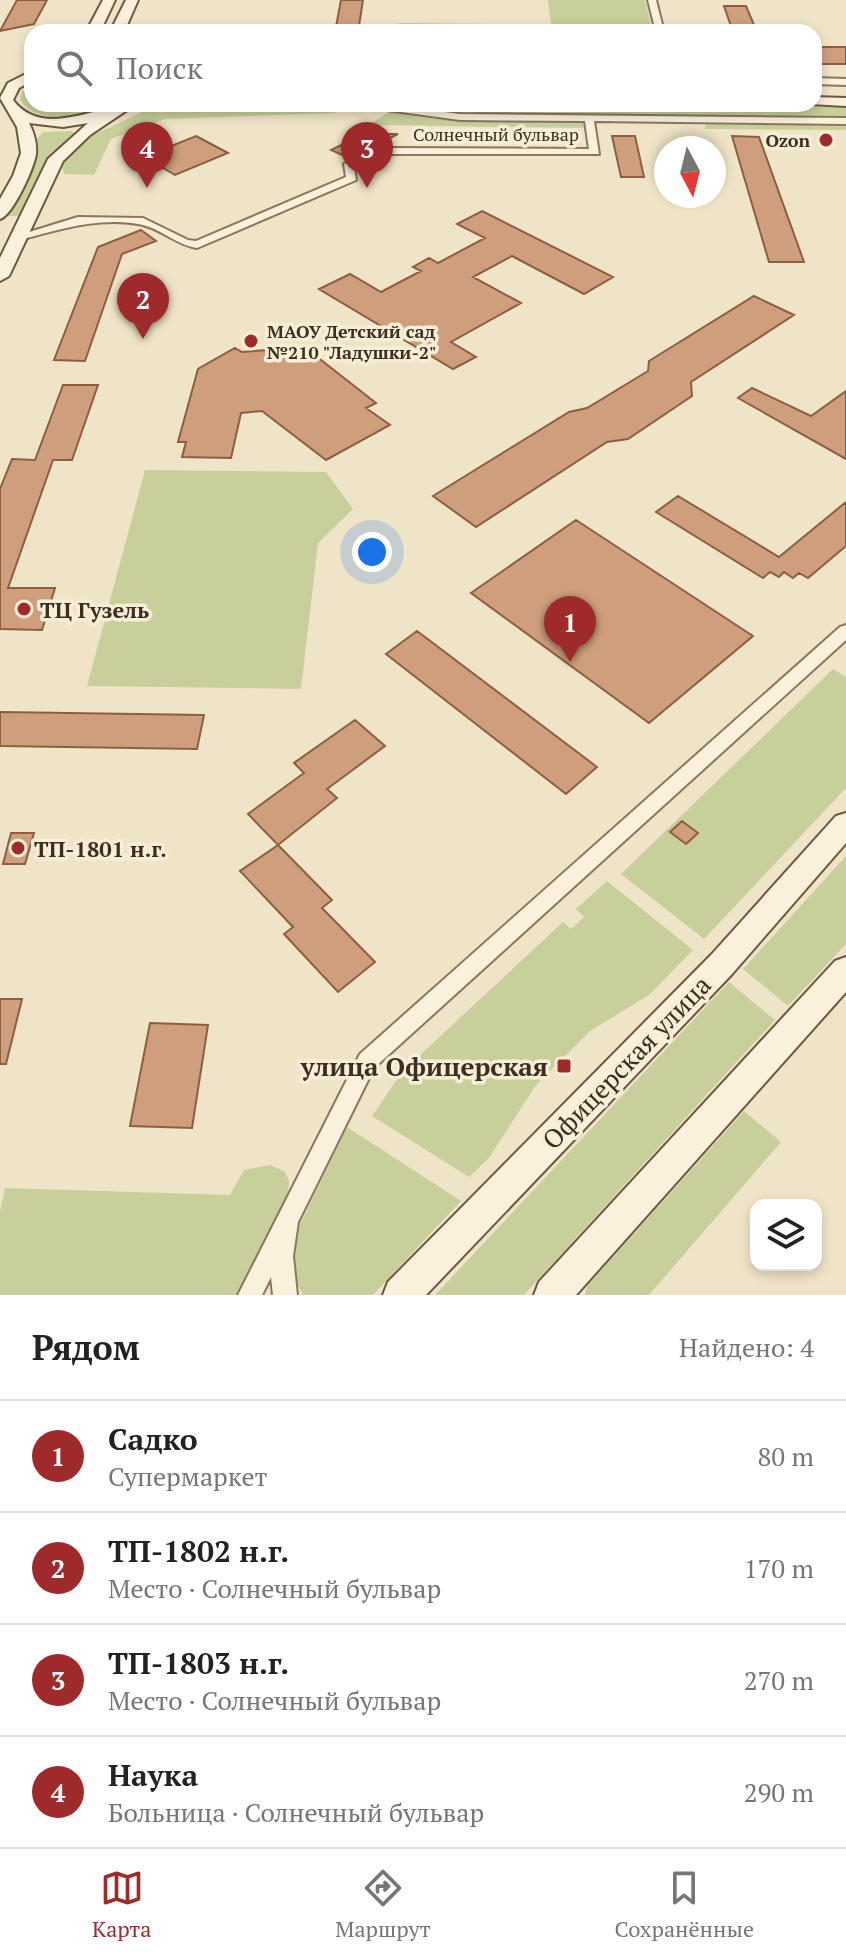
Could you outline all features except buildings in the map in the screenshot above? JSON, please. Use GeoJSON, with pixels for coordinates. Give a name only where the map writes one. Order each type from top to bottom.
{"type":"FeatureCollection","features":[{"type":"Feature","properties":{"kind":"main road"},"geometry":{"type":"LineString","coordinates":[[97,24],[109,0]]}},
{"type":"Feature","properties":{"kind":"main road"},"geometry":{"type":"LineString","coordinates":[[121,24],[132,0]]}},
{"type":"Feature","properties":{"kind":"main road"},"geometry":{"type":"LineString","coordinates":[[0,83],[24,77]]}},
{"type":"Feature","properties":{"kind":"main road"},"geometry":{"type":"LineString","coordinates":[[0,214],[28,159],[30,140],[8,107],[7,93],[24,80]]}},
{"type":"Feature","properties":{"kind":"main road"},"geometry":{"type":"LineString","coordinates":[[822,101],[846,102]]}},
{"type":"Feature","properties":{"kind":"main road"},"geometry":{"type":"LineString","coordinates":[[8,107],[49,122],[93,119],[112,112]]}},
{"type":"Feature","properties":{"kind":"main road"},"geometry":{"type":"LineString","coordinates":[[0,276],[56,159],[67,147],[116,112]]}},
{"type":"Feature","properties":{"kind":"main road","name":"Офицерская улица"},"geometry":{"type":"LineString","coordinates":[[401,1295],[722,964],[846,824]]}},
{"type":"Feature","properties":{"kind":"main road"},"geometry":{"type":"LineString","coordinates":[[552,1295],[846,971]]}},
{"type":"Feature","properties":{"kind":"street"},"geometry":{"type":"LineString","coordinates":[[652,0],[658,24]]}},
{"type":"Feature","properties":{"kind":"street"},"geometry":{"type":"LineString","coordinates":[[822,81],[846,82]]}},
{"type":"Feature","properties":{"kind":"street"},"geometry":{"type":"LineString","coordinates":[[423,112],[460,117],[846,121]]}},
{"type":"Feature","properties":{"kind":"street","name":"Солнечный бульвар"},"geometry":{"type":"LineString","coordinates":[[19,237],[78,220],[143,221],[185,243],[197,245],[352,178],[348,166],[385,151],[595,152],[589,118]]}},
{"type":"Feature","properties":{"kind":"street"},"geometry":{"type":"LineString","coordinates":[[250,1295],[367,1061],[846,631]]}},
{"type":"Feature","properties":{"kind":"street"},"geometry":{"type":"LineString","coordinates":[[285,1295],[281,1256],[287,1220]]}},
{"type":"Feature","properties":{"kind":"green space"},"geometry":{"type":"Polygon","coordinates":[[[548,0],[645,0],[651,24],[551,24],[548,0]]]}},
{"type":"Feature","properties":{"kind":"green space"},"geometry":{"type":"Polygon","coordinates":[[[399,23],[495,24],[399,24],[399,23]]]}},
{"type":"Feature","properties":{"kind":"green space"},"geometry":{"type":"Polygon","coordinates":[[[822,107],[846,107],[846,118],[473,114],[822,112],[822,107]]]}},
{"type":"Feature","properties":{"kind":"green space"},"geometry":{"type":"Polygon","coordinates":[[[35,112],[95,112],[64,117],[35,112]]]}},
{"type":"Feature","properties":{"kind":"green space"},"geometry":{"type":"Polygon","coordinates":[[[142,112],[337,112],[165,119],[111,139],[94,175],[64,174],[61,163],[85,139],[142,112]]]}},
{"type":"Feature","properties":{"kind":"green space"},"geometry":{"type":"Polygon","coordinates":[[[389,112],[433,119],[575,121],[584,123],[588,128],[368,125],[389,112]]]}},
{"type":"Feature","properties":{"kind":"green space"},"geometry":{"type":"Polygon","coordinates":[[[706,124],[846,124],[846,130],[705,129],[706,124]]]}},
{"type":"Feature","properties":{"kind":"green space"},"geometry":{"type":"Polygon","coordinates":[[[43,132],[74,133],[52,157],[23,216],[7,216],[37,157],[37,139],[43,132]]]}},
{"type":"Feature","properties":{"kind":"green space"},"geometry":{"type":"Polygon","coordinates":[[[145,470],[326,472],[353,509],[318,543],[301,689],[87,686],[145,470]]]}},
{"type":"Feature","properties":{"kind":"green space"},"geometry":{"type":"Polygon","coordinates":[[[833,669],[846,677],[846,788],[704,939],[621,874],[833,669]]]}},
{"type":"Feature","properties":{"kind":"green space"},"geometry":{"type":"Polygon","coordinates":[[[846,856],[846,944],[788,1006],[743,969],[846,856]]]}},
{"type":"Feature","properties":{"kind":"green space"},"geometry":{"type":"Polygon","coordinates":[[[607,881],[693,950],[649,995],[590,1031],[536,1085],[489,1158],[469,1177],[372,1116],[400,1075],[419,1056],[563,922],[571,929],[584,917],[576,909],[607,881]]]}},
{"type":"Feature","properties":{"kind":"green space"},"geometry":{"type":"Polygon","coordinates":[[[729,982],[775,1020],[524,1295],[435,1295],[729,982]]]}},
{"type":"Feature","properties":{"kind":"green space"},"geometry":{"type":"Polygon","coordinates":[[[744,1111],[781,1142],[649,1295],[585,1295],[587,1286],[744,1111]]]}},
{"type":"Feature","properties":{"kind":"green space"},"geometry":{"type":"Polygon","coordinates":[[[347,1127],[461,1201],[373,1295],[303,1295],[292,1274],[292,1241],[347,1127]]]}},
{"type":"Feature","properties":{"kind":"green space"},"geometry":{"type":"Polygon","coordinates":[[[270,1165],[284,1171],[289,1180],[288,1199],[240,1295],[0,1295],[0,1211],[5,1188],[230,1195],[244,1170],[270,1165]]]}},
{"type":"Feature","properties":{"kind":"place","name":"Ozon"},"geometry":{"type":"Point","coordinates":[826,140]}},
{"type":"Feature","properties":{"kind":"place","name":"Наука"},"geometry":{"type":"Point","coordinates":[147,188]}},
{"type":"Feature","properties":{"kind":"place","name":"ТП-1803 н.г."},"geometry":{"type":"Point","coordinates":[367,188]}},
{"type":"Feature","properties":{"kind":"place","name":"ТП-1802 н.г."},"geometry":{"type":"Point","coordinates":[143,339]}},
{"type":"Feature","properties":{"kind":"place","name":"МАОУ Детский сад №210 \"Ладушки-2\""},"geometry":{"type":"Point","coordinates":[251,341]}},
{"type":"Feature","properties":{"kind":"place","name":"ТЦ Гузель"},"geometry":{"type":"Point","coordinates":[24,609]}},
{"type":"Feature","properties":{"kind":"place","name":"Садко"},"geometry":{"type":"Point","coordinates":[570,662]}},
{"type":"Feature","properties":{"kind":"place","name":"ТП-1801 н.г."},"geometry":{"type":"Point","coordinates":[18,848]}},
{"type":"Feature","properties":{"kind":"place","name":"улица Офицерская"},"geometry":{"type":"Point","coordinates":[564,1066]}}]}
